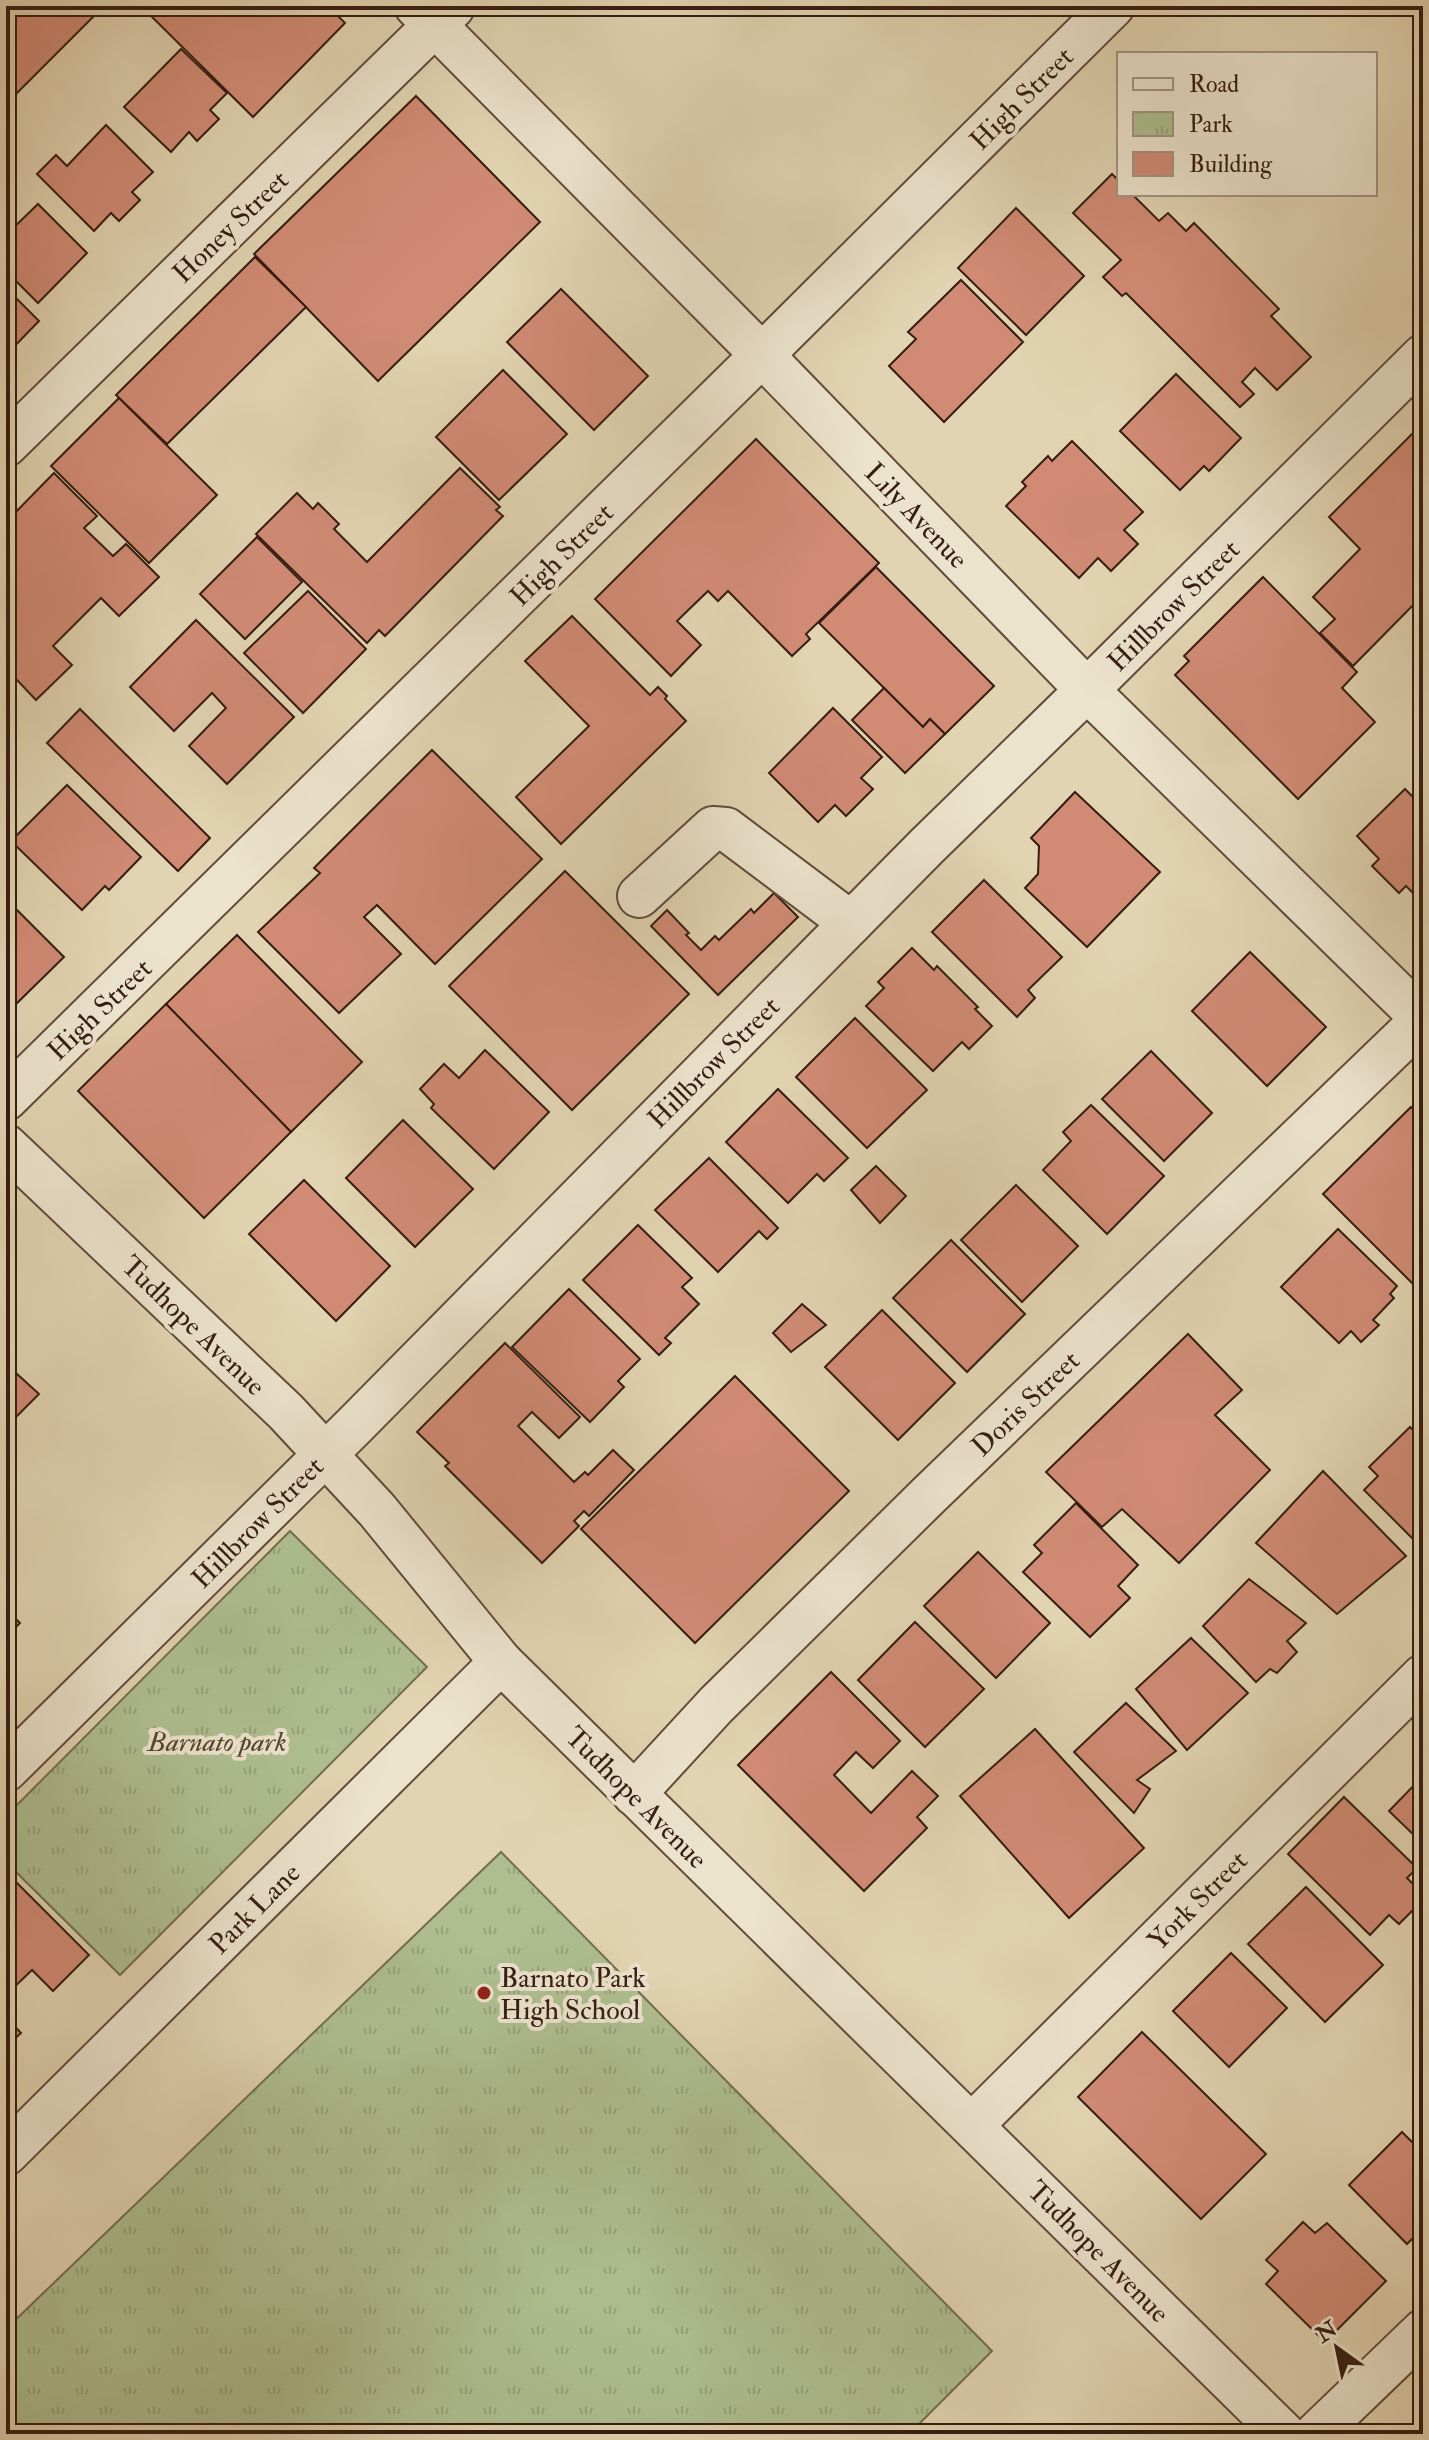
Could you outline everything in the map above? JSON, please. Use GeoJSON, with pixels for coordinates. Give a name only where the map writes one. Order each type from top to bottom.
{"type":"FeatureCollection","features":[{"type":"Feature","properties":{"kind":"street","name":"High Street"},"geometry":{"type":"LineString","coordinates":[[6,1099],[1113,6]]}},
{"type":"Feature","properties":{"kind":"street","name":"Lily Avenue"},"geometry":{"type":"LineString","coordinates":[[435,12],[1087,690],[1423,1019]]}},
{"type":"Feature","properties":{"kind":"street","name":"Honey Street"},"geometry":{"type":"LineString","coordinates":[[6,445],[435,12]]}},
{"type":"Feature","properties":{"kind":"street","name":"Hillbrow Street"},"geometry":{"type":"LineString","coordinates":[[6,1770],[324,1455],[851,923],[1423,356]]}},
{"type":"Feature","properties":{"kind":"street"},"geometry":{"type":"LineString","coordinates":[[639,896],[713,828],[726,829],[851,923]]}},
{"type":"Feature","properties":{"kind":"street","name":"Doris Street"},"geometry":{"type":"LineString","coordinates":[[634,1794],[716,1705],[918,1506],[1423,1019]]}},
{"type":"Feature","properties":{"kind":"street","name":"Tudhope Avenue"},"geometry":{"type":"LineString","coordinates":[[6,1146],[286,1412],[377,1510],[501,1662],[1284,2434]]}},
{"type":"Feature","properties":{"kind":"street","name":"Park Lane"},"geometry":{"type":"LineString","coordinates":[[6,2154],[501,1662]]}},
{"type":"Feature","properties":{"kind":"street","name":"York Street"},"geometry":{"type":"LineString","coordinates":[[972,2125],[1423,1676]]}},
{"type":"Feature","properties":{"kind":"street"},"geometry":{"type":"LineString","coordinates":[[1316,2434],[1423,2331]]}},
{"type":"Feature","properties":{"kind":"green space","name":"Barnato park"},"geometry":{"type":"Polygon","coordinates":[[[290,1531],[427,1667],[120,1975],[6,1862],[6,1816],[290,1531]]]}},
{"type":"Feature","properties":{"kind":"green space","name":"Barnato Park High School"},"geometry":{"type":"Polygon","coordinates":[[[501,1852],[992,2351],[909,2434],[6,2434],[6,2329],[501,1852]]]}},
{"type":"Feature","properties":{"kind":"building"},"geometry":{"type":"Polygon","coordinates":[[[6,6],[104,6],[6,104],[6,6]]]}},
{"type":"Feature","properties":{"kind":"building"},"geometry":{"type":"Polygon","coordinates":[[[141,6],[328,6],[345,23],[253,117],[141,6]]]}},
{"type":"Feature","properties":{"kind":"building"},"geometry":{"type":"Polygon","coordinates":[[[181,49],[227,93],[210,110],[219,119],[197,141],[189,132],[171,152],[124,107],[181,49]]]}},
{"type":"Feature","properties":{"kind":"building"},"geometry":{"type":"Polygon","coordinates":[[[416,96],[540,222],[378,381],[254,254],[416,96]]]}},
{"type":"Feature","properties":{"kind":"building"},"geometry":{"type":"Polygon","coordinates":[[[106,125],[153,172],[132,192],[140,200],[119,221],[111,213],[94,231],[37,174],[56,155],[67,166],[106,125]]]}},
{"type":"Feature","properties":{"kind":"building"},"geometry":{"type":"Polygon","coordinates":[[[1112,174],[1117,179],[1117,196],[1134,196],[1159,221],[1168,213],[1186,231],[1194,223],[1279,309],[1271,316],[1311,357],[1277,390],[1255,368],[1242,382],[1254,394],[1240,407],[1126,293],[1122,296],[1103,277],[1121,260],[1073,213],[1112,174]]]}},
{"type":"Feature","properties":{"kind":"building"},"geometry":{"type":"Polygon","coordinates":[[[38,204],[87,253],[38,303],[6,271],[6,235],[38,204]]]}},
{"type":"Feature","properties":{"kind":"building"},"geometry":{"type":"Polygon","coordinates":[[[1016,208],[1084,276],[1026,335],[958,268],[1016,208]]]}},
{"type":"Feature","properties":{"kind":"building"},"geometry":{"type":"Polygon","coordinates":[[[255,257],[306,307],[167,444],[116,395],[255,257]]]}},
{"type":"Feature","properties":{"kind":"building"},"geometry":{"type":"Polygon","coordinates":[[[961,280],[1023,342],[944,422],[889,366],[916,339],[908,332],[961,280]]]}},
{"type":"Feature","properties":{"kind":"building"},"geometry":{"type":"Polygon","coordinates":[[[6,288],[39,321],[6,355],[6,288]]]}},
{"type":"Feature","properties":{"kind":"building"},"geometry":{"type":"Polygon","coordinates":[[[561,289],[648,376],[594,430],[507,342],[561,289]]]}},
{"type":"Feature","properties":{"kind":"building"},"geometry":{"type":"Polygon","coordinates":[[[503,370],[567,434],[499,500],[436,437],[503,370]]]}},
{"type":"Feature","properties":{"kind":"building"},"geometry":{"type":"Polygon","coordinates":[[[1176,374],[1241,438],[1209,471],[1204,466],[1180,490],[1120,431],[1176,374]]]}},
{"type":"Feature","properties":{"kind":"building"},"geometry":{"type":"Polygon","coordinates":[[[119,398],[217,495],[149,563],[51,466],[119,398]]]}},
{"type":"Feature","properties":{"kind":"building"},"geometry":{"type":"Polygon","coordinates":[[[1423,423],[1423,595],[1353,666],[1320,633],[1335,619],[1313,597],[1360,549],[1329,517],[1423,423]]]}},
{"type":"Feature","properties":{"kind":"building"},"geometry":{"type":"Polygon","coordinates":[[[756,439],[879,563],[806,634],[810,639],[792,656],[728,591],[718,601],[708,591],[677,621],[701,645],[671,676],[595,599],[756,439]]]}},
{"type":"Feature","properties":{"kind":"building"},"geometry":{"type":"Polygon","coordinates":[[[1072,441],[1143,512],[1124,530],[1138,544],[1111,571],[1098,558],[1079,578],[1006,506],[1026,486],[1022,482],[1048,456],[1052,461],[1072,441]]]}},
{"type":"Feature","properties":{"kind":"building"},"geometry":{"type":"Polygon","coordinates":[[[460,468],[500,507],[496,510],[503,516],[385,636],[379,630],[367,643],[256,534],[297,493],[313,509],[318,503],[339,524],[334,529],[367,562],[460,468]]]}},
{"type":"Feature","properties":{"kind":"building"},"geometry":{"type":"Polygon","coordinates":[[[54,473],[97,516],[84,528],[113,556],[126,544],[159,577],[119,616],[101,598],[53,646],[72,665],[36,700],[17,680],[6,691],[6,522],[54,473]]]}},
{"type":"Feature","properties":{"kind":"building"},"geometry":{"type":"Polygon","coordinates":[[[257,537],[302,582],[245,639],[200,594],[257,537]]]}},
{"type":"Feature","properties":{"kind":"building"},"geometry":{"type":"Polygon","coordinates":[[[876,567],[994,686],[945,734],[930,719],[923,727],[819,623],[876,567]]]}},
{"type":"Feature","properties":{"kind":"building"},"geometry":{"type":"Polygon","coordinates":[[[1263,577],[1357,672],[1342,688],[1375,722],[1298,799],[1175,675],[1189,661],[1184,656],[1263,577]]]}},
{"type":"Feature","properties":{"kind":"building"},"geometry":{"type":"Polygon","coordinates":[[[308,591],[366,649],[303,713],[244,653],[308,591]]]}},
{"type":"Feature","properties":{"kind":"building"},"geometry":{"type":"Polygon","coordinates":[[[572,616],[650,695],[658,687],[686,721],[561,844],[516,797],[589,726],[525,661],[572,616]]]}},
{"type":"Feature","properties":{"kind":"building"},"geometry":{"type":"Polygon","coordinates":[[[196,620],[294,717],[227,784],[189,746],[226,708],[212,693],[174,731],[130,687],[196,620]]]}},
{"type":"Feature","properties":{"kind":"building"},"geometry":{"type":"Polygon","coordinates":[[[884,688],[923,727],[930,719],[945,734],[905,773],[852,720],[884,688]]]}},
{"type":"Feature","properties":{"kind":"building"},"geometry":{"type":"Polygon","coordinates":[[[833,708],[882,757],[861,778],[873,789],[846,816],[835,805],[818,822],[769,773],[833,708]]]}},
{"type":"Feature","properties":{"kind":"building"},"geometry":{"type":"Polygon","coordinates":[[[80,709],[210,838],[178,871],[47,743],[80,709]]]}},
{"type":"Feature","properties":{"kind":"building"},"geometry":{"type":"Polygon","coordinates":[[[432,750],[542,859],[435,964],[377,905],[364,917],[401,954],[339,1013],[258,932],[320,873],[314,868],[432,750]]]}},
{"type":"Feature","properties":{"kind":"building"},"geometry":{"type":"Polygon","coordinates":[[[67,785],[141,857],[109,890],[105,886],[82,910],[11,841],[67,785]]]}},
{"type":"Feature","properties":{"kind":"building"},"geometry":{"type":"Polygon","coordinates":[[[1405,789],[1423,807],[1423,903],[1406,886],[1399,893],[1372,866],[1379,859],[1357,836],[1405,789]]]}},
{"type":"Feature","properties":{"kind":"building"},"geometry":{"type":"Polygon","coordinates":[[[1075,792],[1160,872],[1087,947],[1025,888],[1038,874],[1039,846],[1031,838],[1075,792]]]}},
{"type":"Feature","properties":{"kind":"building"},"geometry":{"type":"Polygon","coordinates":[[[565,871],[689,994],[572,1110],[449,986],[565,871]]]}},
{"type":"Feature","properties":{"kind":"building"},"geometry":{"type":"Polygon","coordinates":[[[984,880],[1062,957],[1028,990],[1035,998],[1017,1017],[932,932],[984,880]]]}},
{"type":"Feature","properties":{"kind":"building"},"geometry":{"type":"Polygon","coordinates":[[[774,893],[798,917],[718,995],[651,926],[667,910],[701,950],[715,936],[719,940],[751,909],[754,913],[774,893]]]}},
{"type":"Feature","properties":{"kind":"building"},"geometry":{"type":"Polygon","coordinates":[[[6,899],[64,957],[12,1008],[6,1002],[6,899]]]}},
{"type":"Feature","properties":{"kind":"building"},"geometry":{"type":"Polygon","coordinates":[[[237,935],[362,1062],[291,1132],[166,1004],[237,935]]]}},
{"type":"Feature","properties":{"kind":"building"},"geometry":{"type":"Polygon","coordinates":[[[912,948],[934,970],[937,966],[978,1007],[975,1009],[992,1026],[969,1049],[962,1042],[933,1071],[866,1006],[884,988],[878,982],[912,948]]]}},
{"type":"Feature","properties":{"kind":"building"},"geometry":{"type":"Polygon","coordinates":[[[1250,952],[1326,1027],[1267,1086],[1192,1011],[1250,952]]]}},
{"type":"Feature","properties":{"kind":"building"},"geometry":{"type":"Polygon","coordinates":[[[166,1004],[291,1132],[204,1218],[78,1091],[166,1004]]]}},
{"type":"Feature","properties":{"kind":"building"},"geometry":{"type":"Polygon","coordinates":[[[855,1018],[927,1090],[867,1148],[796,1077],[855,1018]]]}},
{"type":"Feature","properties":{"kind":"building"},"geometry":{"type":"Polygon","coordinates":[[[485,1050],[549,1112],[494,1169],[431,1108],[434,1104],[420,1089],[444,1064],[459,1078],[485,1050]]]}},
{"type":"Feature","properties":{"kind":"building"},"geometry":{"type":"Polygon","coordinates":[[[1151,1051],[1212,1113],[1164,1161],[1102,1099],[1151,1051]]]}},
{"type":"Feature","properties":{"kind":"building"},"geometry":{"type":"Polygon","coordinates":[[[778,1089],[848,1158],[824,1181],[817,1174],[788,1203],[726,1142],[778,1089]]]}},
{"type":"Feature","properties":{"kind":"building"},"geometry":{"type":"Polygon","coordinates":[[[1091,1105],[1164,1176],[1107,1234],[1043,1170],[1071,1141],[1063,1132],[1091,1105]]]}},
{"type":"Feature","properties":{"kind":"building"},"geometry":{"type":"Polygon","coordinates":[[[1411,1107],[1423,1119],[1423,1294],[1323,1194],[1411,1107]]]}},
{"type":"Feature","properties":{"kind":"building"},"geometry":{"type":"Polygon","coordinates":[[[403,1120],[473,1189],[415,1247],[346,1178],[403,1120]]]}},
{"type":"Feature","properties":{"kind":"building"},"geometry":{"type":"Polygon","coordinates":[[[709,1158],[778,1228],[767,1239],[759,1231],[718,1272],[655,1210],[709,1158]]]}},
{"type":"Feature","properties":{"kind":"building"},"geometry":{"type":"Polygon","coordinates":[[[876,1166],[906,1196],[880,1223],[851,1190],[876,1166]]]}},
{"type":"Feature","properties":{"kind":"building"},"geometry":{"type":"Polygon","coordinates":[[[304,1180],[390,1266],[336,1321],[249,1234],[304,1180]]]}},
{"type":"Feature","properties":{"kind":"building"},"geometry":{"type":"Polygon","coordinates":[[[1016,1185],[1078,1246],[1022,1302],[961,1240],[1016,1185]]]}},
{"type":"Feature","properties":{"kind":"building"},"geometry":{"type":"Polygon","coordinates":[[[638,1225],[692,1278],[682,1287],[699,1304],[665,1338],[671,1343],[659,1355],[583,1280],[638,1225]]]}},
{"type":"Feature","properties":{"kind":"building"},"geometry":{"type":"Polygon","coordinates":[[[1338,1229],[1397,1286],[1390,1294],[1394,1298],[1373,1320],[1379,1325],[1361,1342],[1351,1331],[1339,1343],[1281,1287],[1338,1229]]]}},
{"type":"Feature","properties":{"kind":"building"},"geometry":{"type":"Polygon","coordinates":[[[951,1240],[1025,1314],[967,1372],[893,1298],[951,1240]]]}},
{"type":"Feature","properties":{"kind":"building"},"geometry":{"type":"Polygon","coordinates":[[[569,1289],[640,1359],[618,1381],[624,1387],[590,1422],[512,1347],[569,1289]]]}},
{"type":"Feature","properties":{"kind":"building"},"geometry":{"type":"Polygon","coordinates":[[[802,1304],[826,1325],[791,1352],[773,1333],[802,1304]]]}},
{"type":"Feature","properties":{"kind":"building"},"geometry":{"type":"Polygon","coordinates":[[[882,1310],[955,1383],[898,1440],[825,1367],[882,1310]]]}},
{"type":"Feature","properties":{"kind":"building"},"geometry":{"type":"Polygon","coordinates":[[[1188,1334],[1242,1390],[1215,1415],[1270,1470],[1179,1563],[1122,1509],[1102,1527],[1046,1472],[1188,1334]]]}},
{"type":"Feature","properties":{"kind":"building"},"geometry":{"type":"Polygon","coordinates":[[[505,1343],[580,1417],[559,1438],[532,1412],[518,1426],[574,1482],[585,1472],[588,1475],[613,1450],[634,1470],[589,1516],[584,1511],[574,1521],[579,1526],[542,1563],[445,1466],[449,1463],[417,1432],[505,1343]]]}},
{"type":"Feature","properties":{"kind":"building"},"geometry":{"type":"Polygon","coordinates":[[[16,1373],[39,1394],[6,1427],[6,1382],[16,1373]]]}},
{"type":"Feature","properties":{"kind":"building"},"geometry":{"type":"Polygon","coordinates":[[[735,1376],[849,1491],[695,1643],[581,1529],[735,1376]]]}},
{"type":"Feature","properties":{"kind":"building"},"geometry":{"type":"Polygon","coordinates":[[[1410,1427],[1423,1440],[1423,1549],[1364,1490],[1378,1476],[1369,1467],[1410,1427]]]}},
{"type":"Feature","properties":{"kind":"building"},"geometry":{"type":"Polygon","coordinates":[[[1323,1471],[1406,1556],[1337,1614],[1256,1543],[1323,1471]]]}},
{"type":"Feature","properties":{"kind":"building"},"geometry":{"type":"Polygon","coordinates":[[[1076,1503],[1138,1565],[1118,1586],[1130,1598],[1090,1637],[1023,1572],[1042,1553],[1034,1545],[1076,1503]]]}},
{"type":"Feature","properties":{"kind":"building"},"geometry":{"type":"Polygon","coordinates":[[[978,1552],[1050,1623],[996,1678],[924,1606],[978,1552]]]}},
{"type":"Feature","properties":{"kind":"building"},"geometry":{"type":"Polygon","coordinates":[[[1249,1579],[1306,1623],[1287,1641],[1297,1652],[1277,1673],[1270,1669],[1256,1682],[1203,1626],[1249,1579]]]}},
{"type":"Feature","properties":{"kind":"building"},"geometry":{"type":"Polygon","coordinates":[[[6,1609],[20,1623],[6,1637],[6,1609]]]}},
{"type":"Feature","properties":{"kind":"building"},"geometry":{"type":"Polygon","coordinates":[[[915,1622],[984,1689],[925,1747],[858,1680],[915,1622]]]}},
{"type":"Feature","properties":{"kind":"building"},"geometry":{"type":"Polygon","coordinates":[[[1191,1638],[1248,1693],[1187,1750],[1136,1689],[1191,1638]]]}},
{"type":"Feature","properties":{"kind":"building"},"geometry":{"type":"Polygon","coordinates":[[[831,1672],[900,1741],[873,1768],[856,1752],[834,1775],[871,1813],[912,1771],[938,1796],[917,1817],[927,1828],[864,1891],[738,1765],[831,1672]]]}},
{"type":"Feature","properties":{"kind":"building"},"geometry":{"type":"Polygon","coordinates":[[[1126,1703],[1176,1751],[1137,1780],[1150,1789],[1134,1813],[1074,1752],[1126,1703]]]}},
{"type":"Feature","properties":{"kind":"building"},"geometry":{"type":"Polygon","coordinates":[[[1035,1729],[1144,1848],[1069,1918],[960,1796],[1035,1729]]]}},
{"type":"Feature","properties":{"kind":"building"},"geometry":{"type":"Polygon","coordinates":[[[1423,1776],[1423,1844],[1389,1811],[1423,1776]]]}},
{"type":"Feature","properties":{"kind":"building"},"geometry":{"type":"Polygon","coordinates":[[[1344,1797],[1417,1868],[1407,1878],[1423,1894],[1423,1900],[1399,1924],[1389,1915],[1370,1935],[1288,1854],[1344,1797]]]}},
{"type":"Feature","properties":{"kind":"building"},"geometry":{"type":"Polygon","coordinates":[[[8,1874],[89,1955],[53,1991],[32,1970],[6,1995],[8,1874]]]}},
{"type":"Feature","properties":{"kind":"building"},"geometry":{"type":"Polygon","coordinates":[[[1306,1887],[1383,1965],[1325,2022],[1248,1944],[1306,1887]]]}},
{"type":"Feature","properties":{"kind":"building"},"geometry":{"type":"Polygon","coordinates":[[[1231,1953],[1287,2008],[1229,2067],[1173,2011],[1231,1953]]]}},
{"type":"Feature","properties":{"kind":"building"},"geometry":{"type":"Polygon","coordinates":[[[6,2017],[21,2033],[6,2047],[6,2017]]]}},
{"type":"Feature","properties":{"kind":"building"},"geometry":{"type":"Polygon","coordinates":[[[1142,2032],[1266,2154],[1201,2219],[1078,2097],[1142,2032]]]}},
{"type":"Feature","properties":{"kind":"building"},"geometry":{"type":"Polygon","coordinates":[[[1402,2132],[1423,2153],[1423,2228],[1407,2244],[1349,2185],[1402,2132]]]}},
{"type":"Feature","properties":{"kind":"building"},"geometry":{"type":"Polygon","coordinates":[[[1303,2222],[1315,2233],[1327,2223],[1386,2281],[1325,2342],[1266,2284],[1278,2271],[1266,2260],[1303,2222]]]}},
{"type":"Feature","properties":{"kind":"building"},"geometry":{"type":"Polygon","coordinates":[[[1423,2417],[1423,2434],[1409,2434],[1408,2433],[1423,2417]]]}},
{"type":"Feature","properties":{"kind":"place","name":"Barnato Park High School"},"geometry":{"type":"Point","coordinates":[484,1993]}}]}
